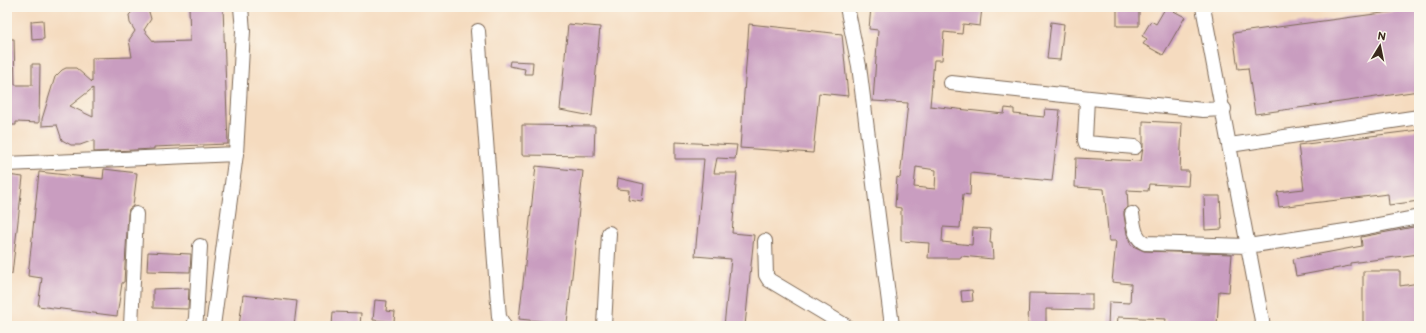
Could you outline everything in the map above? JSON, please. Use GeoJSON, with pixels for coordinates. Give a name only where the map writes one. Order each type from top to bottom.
{"type":"FeatureCollection","features":[{"type":"Feature","properties":{"kind":"street"},"geometry":{"type":"LineString","coordinates":[[213,326],[236,154],[244,31],[241,7]]}},
{"type":"Feature","properties":{"kind":"street"},"geometry":{"type":"LineString","coordinates":[[847,7],[859,66],[892,326]]}},
{"type":"Feature","properties":{"kind":"street"},"geometry":{"type":"LineString","coordinates":[[1203,7],[1224,109],[1263,326]]}},
{"type":"Feature","properties":{"kind":"street"},"geometry":{"type":"LineString","coordinates":[[478,32],[499,317],[504,326]]}},
{"type":"Feature","properties":{"kind":"street"},"geometry":{"type":"LineString","coordinates":[[951,83],[1203,110],[1224,109]]}},
{"type":"Feature","properties":{"kind":"street"},"geometry":{"type":"LineString","coordinates":[[1087,98],[1086,143],[1135,147]]}},
{"type":"Feature","properties":{"kind":"street"},"geometry":{"type":"LineString","coordinates":[[1230,145],[1419,117]]}},
{"type":"Feature","properties":{"kind":"street"},"geometry":{"type":"LineString","coordinates":[[7,164],[236,154]]}},
{"type":"Feature","properties":{"kind":"street"},"geometry":{"type":"LineString","coordinates":[[131,326],[136,214]]}},
{"type":"Feature","properties":{"kind":"street"},"geometry":{"type":"LineString","coordinates":[[1132,214],[1136,235],[1139,240],[1145,244],[1248,246],[1352,230],[1419,217]]}},
{"type":"Feature","properties":{"kind":"street"},"geometry":{"type":"LineString","coordinates":[[604,326],[609,233]]}},
{"type":"Feature","properties":{"kind":"street"},"geometry":{"type":"LineString","coordinates":[[765,241],[766,275],[769,280],[846,326]]}},
{"type":"Feature","properties":{"kind":"street"},"geometry":{"type":"LineString","coordinates":[[194,326],[196,318],[200,246]]}},
{"type":"Feature","properties":{"kind":"building"},"geometry":{"type":"Polygon","coordinates":[[[143,7],[149,12],[151,19],[144,30],[154,42],[190,41],[189,7],[223,7],[228,144],[154,147],[154,149],[94,152],[94,140],[80,145],[71,145],[62,140],[57,125],[42,126],[42,119],[55,77],[62,70],[66,68],[76,68],[92,82],[92,58],[132,57],[129,40],[135,31],[130,23],[129,15],[136,8],[143,7]],[[93,88],[70,106],[93,117],[93,88]]]}},
{"type":"Feature","properties":{"kind":"building"},"geometry":{"type":"Polygon","coordinates":[[[871,7],[982,7],[980,26],[963,24],[962,34],[944,32],[942,60],[934,60],[930,106],[1004,114],[1005,108],[1014,109],[1014,114],[1044,117],[1045,109],[1060,110],[1052,181],[971,173],[970,195],[963,194],[960,228],[943,227],[942,242],[972,245],[973,228],[991,229],[990,243],[992,243],[993,259],[961,256],[961,258],[928,258],[929,243],[901,241],[901,208],[895,207],[897,177],[900,178],[908,103],[873,101],[878,30],[869,29],[871,7]],[[916,167],[914,187],[935,189],[936,170],[916,167]]]}},
{"type":"Feature","properties":{"kind":"building"},"geometry":{"type":"Polygon","coordinates":[[[1117,7],[1139,7],[1139,26],[1117,26],[1117,7]]]}},
{"type":"Feature","properties":{"kind":"building"},"geometry":{"type":"Polygon","coordinates":[[[1166,7],[1185,17],[1163,55],[1143,44],[1147,39],[1142,36],[1151,21],[1156,24],[1166,7]]]}},
{"type":"Feature","properties":{"kind":"building"},"geometry":{"type":"Polygon","coordinates":[[[1405,7],[1419,7],[1419,91],[1255,114],[1248,68],[1238,69],[1233,33],[1405,10],[1405,7]]]}},
{"type":"Feature","properties":{"kind":"building"},"geometry":{"type":"Polygon","coordinates":[[[43,20],[44,39],[32,40],[31,21],[43,20]]]}},
{"type":"Feature","properties":{"kind":"building"},"geometry":{"type":"Polygon","coordinates":[[[1051,22],[1064,24],[1060,60],[1047,59],[1051,22]]]}},
{"type":"Feature","properties":{"kind":"building"},"geometry":{"type":"Polygon","coordinates":[[[568,24],[600,27],[592,116],[560,110],[568,24]]]}},
{"type":"Feature","properties":{"kind":"building"},"geometry":{"type":"Polygon","coordinates":[[[749,24],[842,34],[848,96],[819,93],[813,153],[740,148],[749,24]]]}},
{"type":"Feature","properties":{"kind":"building"},"geometry":{"type":"Polygon","coordinates":[[[7,39],[14,39],[15,85],[32,85],[32,64],[40,64],[39,123],[16,122],[16,125],[7,125],[7,39]]]}},
{"type":"Feature","properties":{"kind":"building"},"geometry":{"type":"Polygon","coordinates":[[[510,61],[533,62],[532,74],[524,74],[525,69],[509,66],[510,61]]]}},
{"type":"Feature","properties":{"kind":"building"},"geometry":{"type":"Polygon","coordinates":[[[1143,121],[1182,123],[1180,171],[1189,171],[1188,186],[1149,184],[1148,191],[1127,190],[1128,207],[1124,211],[1124,215],[1127,234],[1131,245],[1144,251],[1232,254],[1229,292],[1219,291],[1217,326],[1186,324],[1186,326],[1165,326],[1166,319],[1118,317],[1117,326],[1108,326],[1109,302],[1130,303],[1131,284],[1112,282],[1116,241],[1109,241],[1104,189],[1075,187],[1076,158],[1141,161],[1143,147],[1143,121]]]}},
{"type":"Feature","properties":{"kind":"building"},"geometry":{"type":"Polygon","coordinates":[[[522,125],[595,126],[594,156],[522,155],[522,125]]]}},
{"type":"Feature","properties":{"kind":"building"},"geometry":{"type":"Polygon","coordinates":[[[1419,130],[1419,201],[1389,205],[1388,194],[1279,207],[1277,192],[1304,189],[1298,145],[1419,130]]]}},
{"type":"Feature","properties":{"kind":"building"},"geometry":{"type":"Polygon","coordinates":[[[675,142],[737,145],[735,159],[717,158],[714,173],[737,173],[732,233],[754,235],[745,326],[724,326],[731,259],[695,256],[704,159],[675,159],[675,142]]]}},
{"type":"Feature","properties":{"kind":"building"},"geometry":{"type":"Polygon","coordinates":[[[536,166],[583,171],[567,324],[519,319],[536,166]]]}},
{"type":"Feature","properties":{"kind":"building"},"geometry":{"type":"Polygon","coordinates":[[[104,169],[137,173],[133,206],[129,209],[128,214],[124,282],[122,283],[117,316],[38,306],[42,278],[28,276],[39,172],[103,179],[104,169]]]}},
{"type":"Feature","properties":{"kind":"building"},"geometry":{"type":"Polygon","coordinates":[[[7,175],[23,177],[12,274],[7,274],[7,175]]]}},
{"type":"Feature","properties":{"kind":"building"},"geometry":{"type":"Polygon","coordinates":[[[618,178],[644,184],[642,201],[628,199],[629,190],[617,189],[618,178]]]}},
{"type":"Feature","properties":{"kind":"building"},"geometry":{"type":"Polygon","coordinates":[[[1204,196],[1220,196],[1222,229],[1205,230],[1204,196]]]}},
{"type":"Feature","properties":{"kind":"building"},"geometry":{"type":"Polygon","coordinates":[[[1419,226],[1419,254],[1350,263],[1350,266],[1296,276],[1293,259],[1362,246],[1361,237],[1419,226]]]}},
{"type":"Feature","properties":{"kind":"building"},"geometry":{"type":"Polygon","coordinates":[[[148,252],[191,254],[190,272],[147,271],[148,252]]]}},
{"type":"Feature","properties":{"kind":"building"},"geometry":{"type":"Polygon","coordinates":[[[1363,271],[1400,271],[1400,286],[1419,283],[1419,326],[1363,326],[1363,271]]]}},
{"type":"Feature","properties":{"kind":"building"},"geometry":{"type":"Polygon","coordinates":[[[189,288],[188,309],[153,308],[153,289],[189,288]]]}},
{"type":"Feature","properties":{"kind":"building"},"geometry":{"type":"Polygon","coordinates":[[[972,290],[973,301],[962,302],[961,291],[972,290]]]}},
{"type":"Feature","properties":{"kind":"building"},"geometry":{"type":"Polygon","coordinates":[[[1029,293],[1092,294],[1092,310],[1046,309],[1046,326],[1028,326],[1029,293]]]}},
{"type":"Feature","properties":{"kind":"building"},"geometry":{"type":"Polygon","coordinates":[[[243,295],[297,301],[294,326],[239,326],[243,295]]]}},
{"type":"Feature","properties":{"kind":"building"},"geometry":{"type":"Polygon","coordinates":[[[375,300],[387,301],[386,311],[395,312],[394,322],[373,320],[375,300]]]}},
{"type":"Feature","properties":{"kind":"building"},"geometry":{"type":"Polygon","coordinates":[[[333,312],[361,313],[360,326],[332,326],[333,312]]]}}]}
